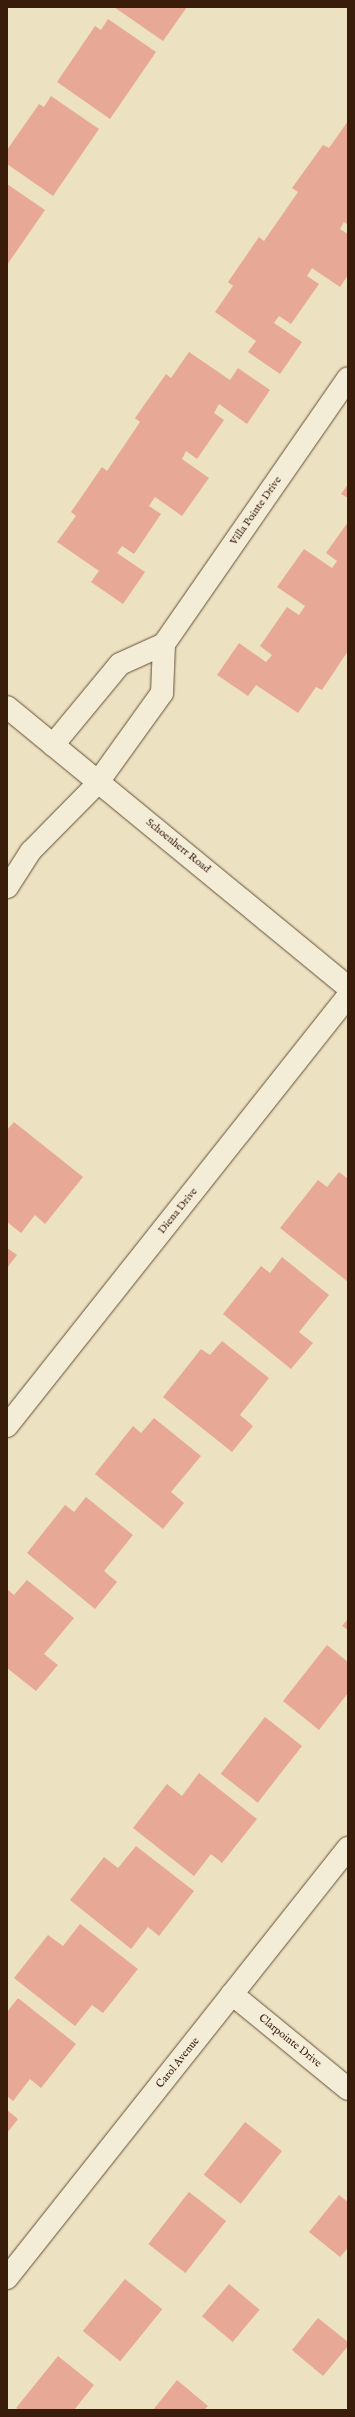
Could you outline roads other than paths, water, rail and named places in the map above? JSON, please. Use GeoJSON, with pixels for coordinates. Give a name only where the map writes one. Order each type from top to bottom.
{"type":"FeatureCollection","features":[{"type":"Feature","properties":{"kind":"street","name":"Villa Pointe Drive"},"geometry":{"type":"LineString","coordinates":[[164,644],[348,378]]}},
{"type":"Feature","properties":{"kind":"street"},"geometry":{"type":"LineString","coordinates":[[53,745],[120,664],[164,644],[162,693],[98,782]]}},
{"type":"Feature","properties":{"kind":"street","name":"Schoenherr Road"},"geometry":{"type":"LineString","coordinates":[[7,707],[348,986]]}},
{"type":"Feature","properties":{"kind":"street","name":"Diena Drive"},"geometry":{"type":"LineString","coordinates":[[7,1426],[348,996]]}},
{"type":"Feature","properties":{"kind":"street","name":"Carol Avenue"},"geometry":{"type":"LineString","coordinates":[[7,2278],[348,1848]]}},
{"type":"Feature","properties":{"kind":"street","name":"Clarpointe Drive"},"geometry":{"type":"LineString","coordinates":[[232,1994],[348,2089]]}},
{"type":"Feature","properties":{"kind":"lane"},"geometry":{"type":"LineString","coordinates":[[7,887],[30,851],[98,782]]}}]}
